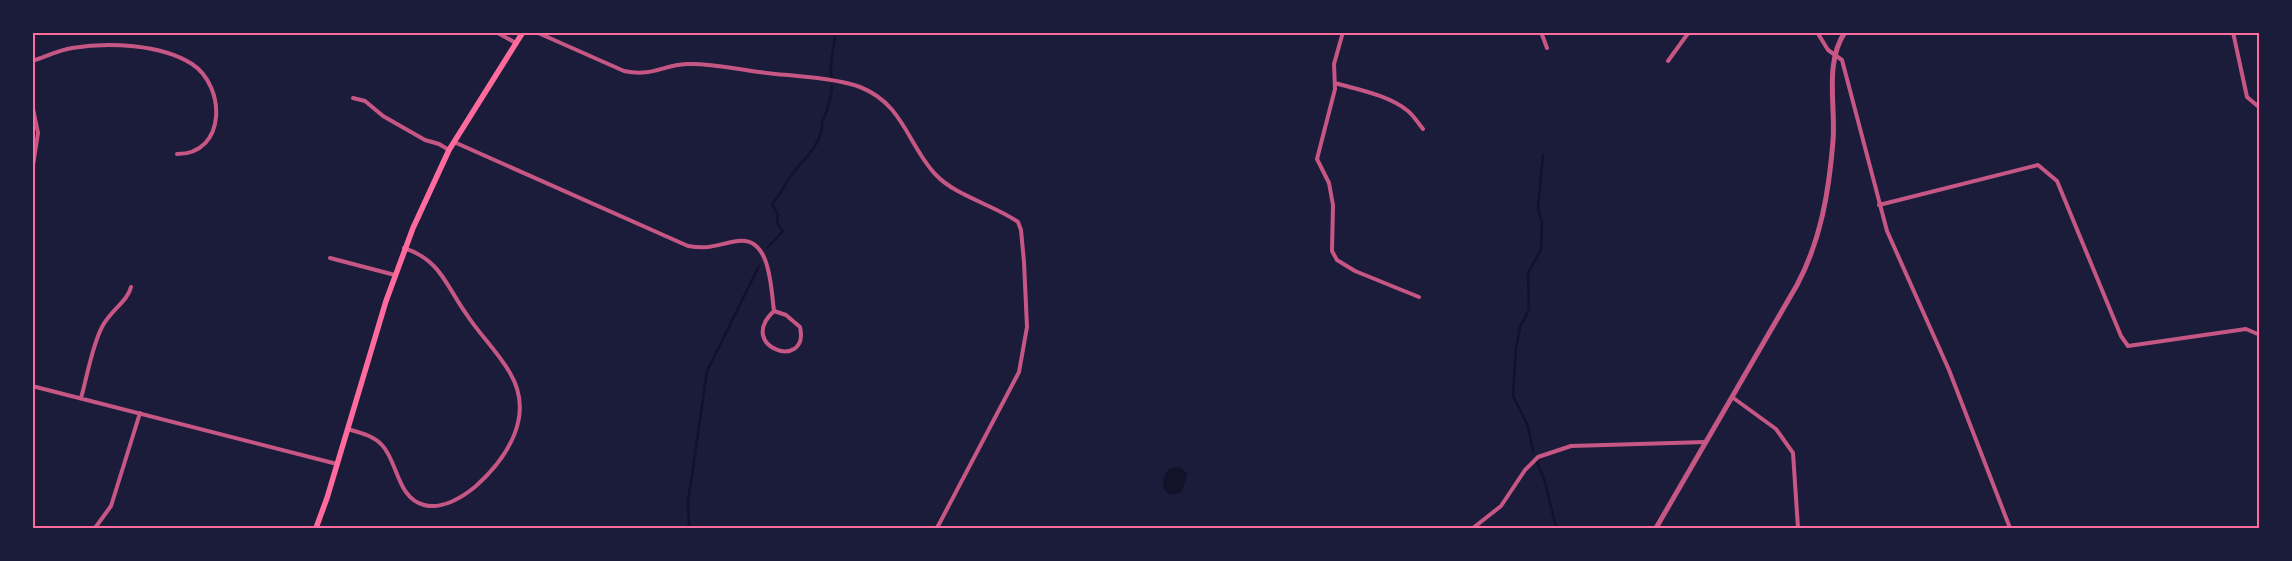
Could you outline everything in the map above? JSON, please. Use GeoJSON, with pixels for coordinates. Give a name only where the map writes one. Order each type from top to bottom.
{"type":"FeatureCollection","features":[{"type":"Feature","properties":{"kind":"main road"},"geometry":{"type":"LineString","coordinates":[[316,528],[338,464],[404,248],[454,142],[523,32]]}},
{"type":"Feature","properties":{"kind":"street"},"geometry":{"type":"LineString","coordinates":[[496,32],[516,43]]}},
{"type":"Feature","properties":{"kind":"street"},"geometry":{"type":"LineString","coordinates":[[536,32],[624,71],[640,74],[677,64],[701,64],[830,81],[861,87],[890,107],[902,122],[925,162],[937,176],[1018,222],[1022,230],[1027,327],[1019,372],[936,528]]}},
{"type":"Feature","properties":{"kind":"street"},"geometry":{"type":"LineString","coordinates":[[1343,32],[1334,64],[1335,83],[1317,159],[1329,183],[1333,212],[1332,251],[1337,260],[1355,271],[1419,297]]}},
{"type":"Feature","properties":{"kind":"street"},"geometry":{"type":"LineString","coordinates":[[1542,32],[1547,48]]}},
{"type":"Feature","properties":{"kind":"street"},"geometry":{"type":"LineString","coordinates":[[1668,61],[1689,32]]}},
{"type":"Feature","properties":{"kind":"street"},"geometry":{"type":"LineString","coordinates":[[1817,32],[1828,50],[1842,60],[1879,205],[1898,259],[1949,370],[2010,528]]}},
{"type":"Feature","properties":{"kind":"street"},"geometry":{"type":"LineString","coordinates":[[1656,528],[1802,274],[1817,238],[1833,142],[1833,76],[1840,41],[1845,32]]}},
{"type":"Feature","properties":{"kind":"street"},"geometry":{"type":"LineString","coordinates":[[2232,32],[2247,97],[2260,108]]}},
{"type":"Feature","properties":{"kind":"street"},"geometry":{"type":"LineString","coordinates":[[32,61],[71,48],[111,45],[140,47],[167,54],[192,64],[205,76],[214,90],[215,126],[210,140],[198,149],[187,154],[177,154]]}},
{"type":"Feature","properties":{"kind":"street"},"geometry":{"type":"LineString","coordinates":[[1335,83],[1366,91],[1395,103],[1408,111],[1423,129]]}},
{"type":"Feature","properties":{"kind":"street"},"geometry":{"type":"LineString","coordinates":[[353,98],[365,101],[383,116],[425,140],[450,150]]}},
{"type":"Feature","properties":{"kind":"street"},"geometry":{"type":"LineString","coordinates":[[32,104],[38,133],[32,172]]}},
{"type":"Feature","properties":{"kind":"street"},"geometry":{"type":"LineString","coordinates":[[454,142],[688,246],[708,248],[736,241],[749,242],[760,248],[766,260],[774,311],[764,323],[762,333],[766,343],[773,350],[780,352],[790,351],[798,345],[800,327],[786,315],[774,311]]}},
{"type":"Feature","properties":{"kind":"street"},"geometry":{"type":"LineString","coordinates":[[1879,205],[2038,164],[2057,181],[2121,336],[2128,346],[2246,329],[2260,335]]}},
{"type":"Feature","properties":{"kind":"street"},"geometry":{"type":"LineString","coordinates":[[348,429],[373,437],[382,444],[407,492],[418,503],[432,506],[460,498],[494,469],[505,453],[518,425],[520,398],[509,371],[466,315],[443,274],[421,255],[404,248]]}},
{"type":"Feature","properties":{"kind":"street"},"geometry":{"type":"LineString","coordinates":[[330,258],[395,275]]}},
{"type":"Feature","properties":{"kind":"street"},"geometry":{"type":"LineString","coordinates":[[81,398],[101,330],[110,314],[129,295],[131,287]]}},
{"type":"Feature","properties":{"kind":"street"},"geometry":{"type":"LineString","coordinates":[[32,386],[338,464]]}},
{"type":"Feature","properties":{"kind":"street"},"geometry":{"type":"LineString","coordinates":[[1732,397],[1776,429],[1793,453],[1798,528]]}},
{"type":"Feature","properties":{"kind":"street"},"geometry":{"type":"LineString","coordinates":[[95,528],[111,506],[140,413]]}},
{"type":"Feature","properties":{"kind":"street"},"geometry":{"type":"LineString","coordinates":[[1473,528],[1501,506],[1525,470],[1538,457],[1550,452],[1571,446],[1706,442]]}},
{"type":"Feature","properties":{"kind":"shaded area"},"geometry":{"type":"Polygon","coordinates":[[[1179,467],[1188,474],[1184,486],[1180,493],[1169,495],[1163,488],[1164,476],[1170,468],[1179,467]]]}},
{"type":"Feature","properties":{"kind":"waterway"},"geometry":{"type":"LineString","coordinates":[[832,79],[831,67],[835,32]]}},
{"type":"Feature","properties":{"kind":"waterway"},"geometry":{"type":"LineString","coordinates":[[768,247],[783,231],[777,223],[778,215],[772,204],[793,172],[818,141],[822,121],[829,105],[832,87]]}},
{"type":"Feature","properties":{"kind":"waterway"},"geometry":{"type":"LineString","coordinates":[[1533,451],[1528,426],[1513,396],[1516,349],[1520,327],[1529,310],[1528,273],[1541,250],[1542,223],[1538,208],[1543,155]]}},
{"type":"Feature","properties":{"kind":"waterway"},"geometry":{"type":"LineString","coordinates":[[689,528],[688,502],[707,371],[759,266]]}},
{"type":"Feature","properties":{"kind":"waterway"},"geometry":{"type":"LineString","coordinates":[[1537,462],[1545,482],[1555,528]]}}]}
